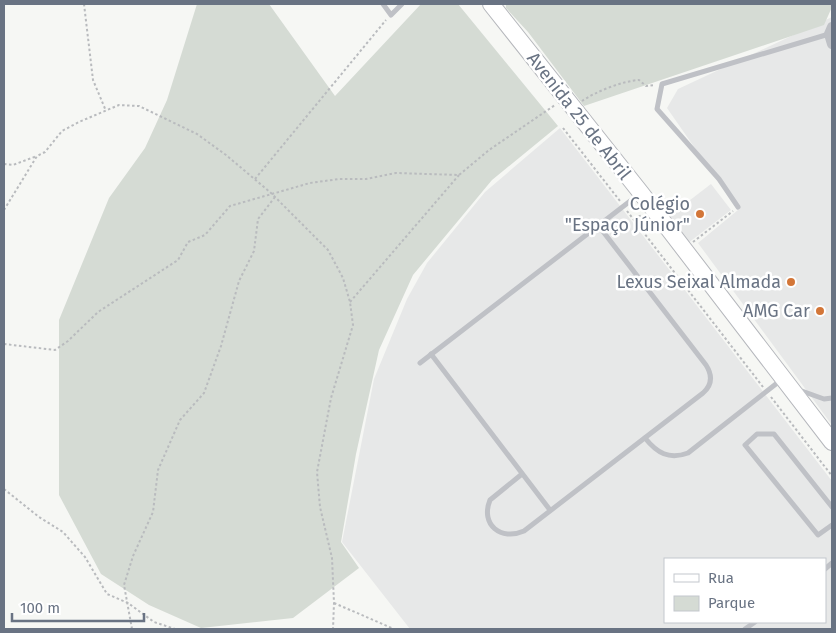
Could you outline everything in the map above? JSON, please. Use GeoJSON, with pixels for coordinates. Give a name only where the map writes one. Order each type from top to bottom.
{"type":"FeatureCollection","features":[{"type":"Feature","properties":{"kind":"main road","name":"Avenida 25 de Abril"},"geometry":{"type":"LineString","coordinates":[[491,4],[573,101],[683,249],[832,442]]}},
{"type":"Feature","properties":{"kind":"lane"},"geometry":{"type":"LineString","coordinates":[[383,4],[391,14],[402,4]]}},
{"type":"Feature","properties":{"kind":"lane"},"geometry":{"type":"LineString","coordinates":[[738,207],[719,179],[657,108],[662,84],[831,35]]}},
{"type":"Feature","properties":{"kind":"lane"},"geometry":{"type":"LineString","coordinates":[[420,363],[641,193]]}},
{"type":"Feature","properties":{"kind":"lane"},"geometry":{"type":"LineString","coordinates":[[522,474],[490,500],[487,514],[492,526],[504,534],[518,533],[550,510],[645,438],[710,385],[710,373],[598,226]]}},
{"type":"Feature","properties":{"kind":"lane"},"geometry":{"type":"LineString","coordinates":[[431,354],[550,510]]}},
{"type":"Feature","properties":{"kind":"lane"},"geometry":{"type":"LineString","coordinates":[[645,438],[655,450],[664,455],[683,454],[766,392],[786,383],[824,399],[832,398]]}},
{"type":"Feature","properties":{"kind":"lane"},"geometry":{"type":"LineString","coordinates":[[832,507],[774,434],[757,434],[745,445],[818,535],[832,526]]}},
{"type":"Feature","properties":{"kind":"path"},"geometry":{"type":"LineString","coordinates":[[84,4],[93,80],[106,110]]}},
{"type":"Feature","properties":{"kind":"path"},"geometry":{"type":"LineString","coordinates":[[255,179],[391,14]]}},
{"type":"Feature","properties":{"kind":"path"},"geometry":{"type":"LineString","coordinates":[[350,302],[459,175],[489,150],[514,134],[544,110],[594,92],[607,90],[629,80],[638,80],[646,86],[662,84]]}},
{"type":"Feature","properties":{"kind":"path"},"geometry":{"type":"LineString","coordinates":[[4,164],[13,165],[45,152],[62,131],[106,110],[119,105],[139,106],[197,134],[272,193],[328,250],[343,278],[350,302],[353,325],[331,398],[317,472],[320,507],[332,558],[333,629]]}},
{"type":"Feature","properties":{"kind":"path"},"geometry":{"type":"LineString","coordinates":[[563,128],[832,476]]}},
{"type":"Feature","properties":{"kind":"path"},"geometry":{"type":"LineString","coordinates":[[4,210],[37,156]]}},
{"type":"Feature","properties":{"kind":"path"},"geometry":{"type":"LineString","coordinates":[[4,344],[55,350],[68,341],[98,312],[178,260],[188,242],[205,235],[230,206],[310,183],[339,179],[366,179],[396,172],[459,175]]}},
{"type":"Feature","properties":{"kind":"path"},"geometry":{"type":"LineString","coordinates":[[132,629],[124,585],[133,556],[153,512],[158,470],[180,420],[204,393],[221,346],[239,281],[254,251],[258,219],[275,197]]}},
{"type":"Feature","properties":{"kind":"path"},"geometry":{"type":"LineString","coordinates":[[683,249],[738,207]]}},
{"type":"Feature","properties":{"kind":"path"},"geometry":{"type":"LineString","coordinates":[[4,489],[39,517],[63,532],[85,557],[107,594],[128,603],[154,622],[175,629],[181,629]]}},
{"type":"Feature","properties":{"kind":"path"},"geometry":{"type":"LineString","coordinates":[[334,603],[394,629]]}},
{"type":"Feature","properties":{"kind":"shaded area"},"geometry":{"type":"Polygon","coordinates":[[[832,17],[832,425],[698,243],[738,210],[667,108],[678,89],[832,17]]]}},
{"type":"Feature","properties":{"kind":"shaded area"},"geometry":{"type":"Polygon","coordinates":[[[560,128],[832,481],[832,629],[410,629],[342,542],[374,379],[407,299],[427,263],[485,192],[560,128]]]}},
{"type":"Feature","properties":{"kind":"shaded area","name":"Colégio \"Espaço Júnior\""},"geometry":{"type":"Polygon","coordinates":[[[711,184],[731,210],[688,243],[668,217],[711,184]]]}},
{"type":"Feature","properties":{"kind":"green space"},"geometry":{"type":"Polygon","coordinates":[[[197,4],[269,4],[335,96],[421,4],[458,4],[558,126],[492,180],[413,275],[379,350],[356,454],[341,542],[359,568],[293,618],[201,628],[149,605],[101,574],[59,495],[59,320],[109,198],[145,148],[167,100],[197,4]]]}},
{"type":"Feature","properties":{"kind":"green space"},"geometry":{"type":"Polygon","coordinates":[[[506,4],[832,4],[832,7],[824,25],[584,106],[528,32],[506,8],[506,4]]]}},
{"type":"Feature","properties":{"kind":"place","name":"Colégio \"Espaço Júnior\""},"geometry":{"type":"Point","coordinates":[700,214]}},
{"type":"Feature","properties":{"kind":"place","name":"Lexus Seixal Almada"},"geometry":{"type":"Point","coordinates":[791,282]}},
{"type":"Feature","properties":{"kind":"place","name":"AMG Car"},"geometry":{"type":"Point","coordinates":[820,311]}}]}
